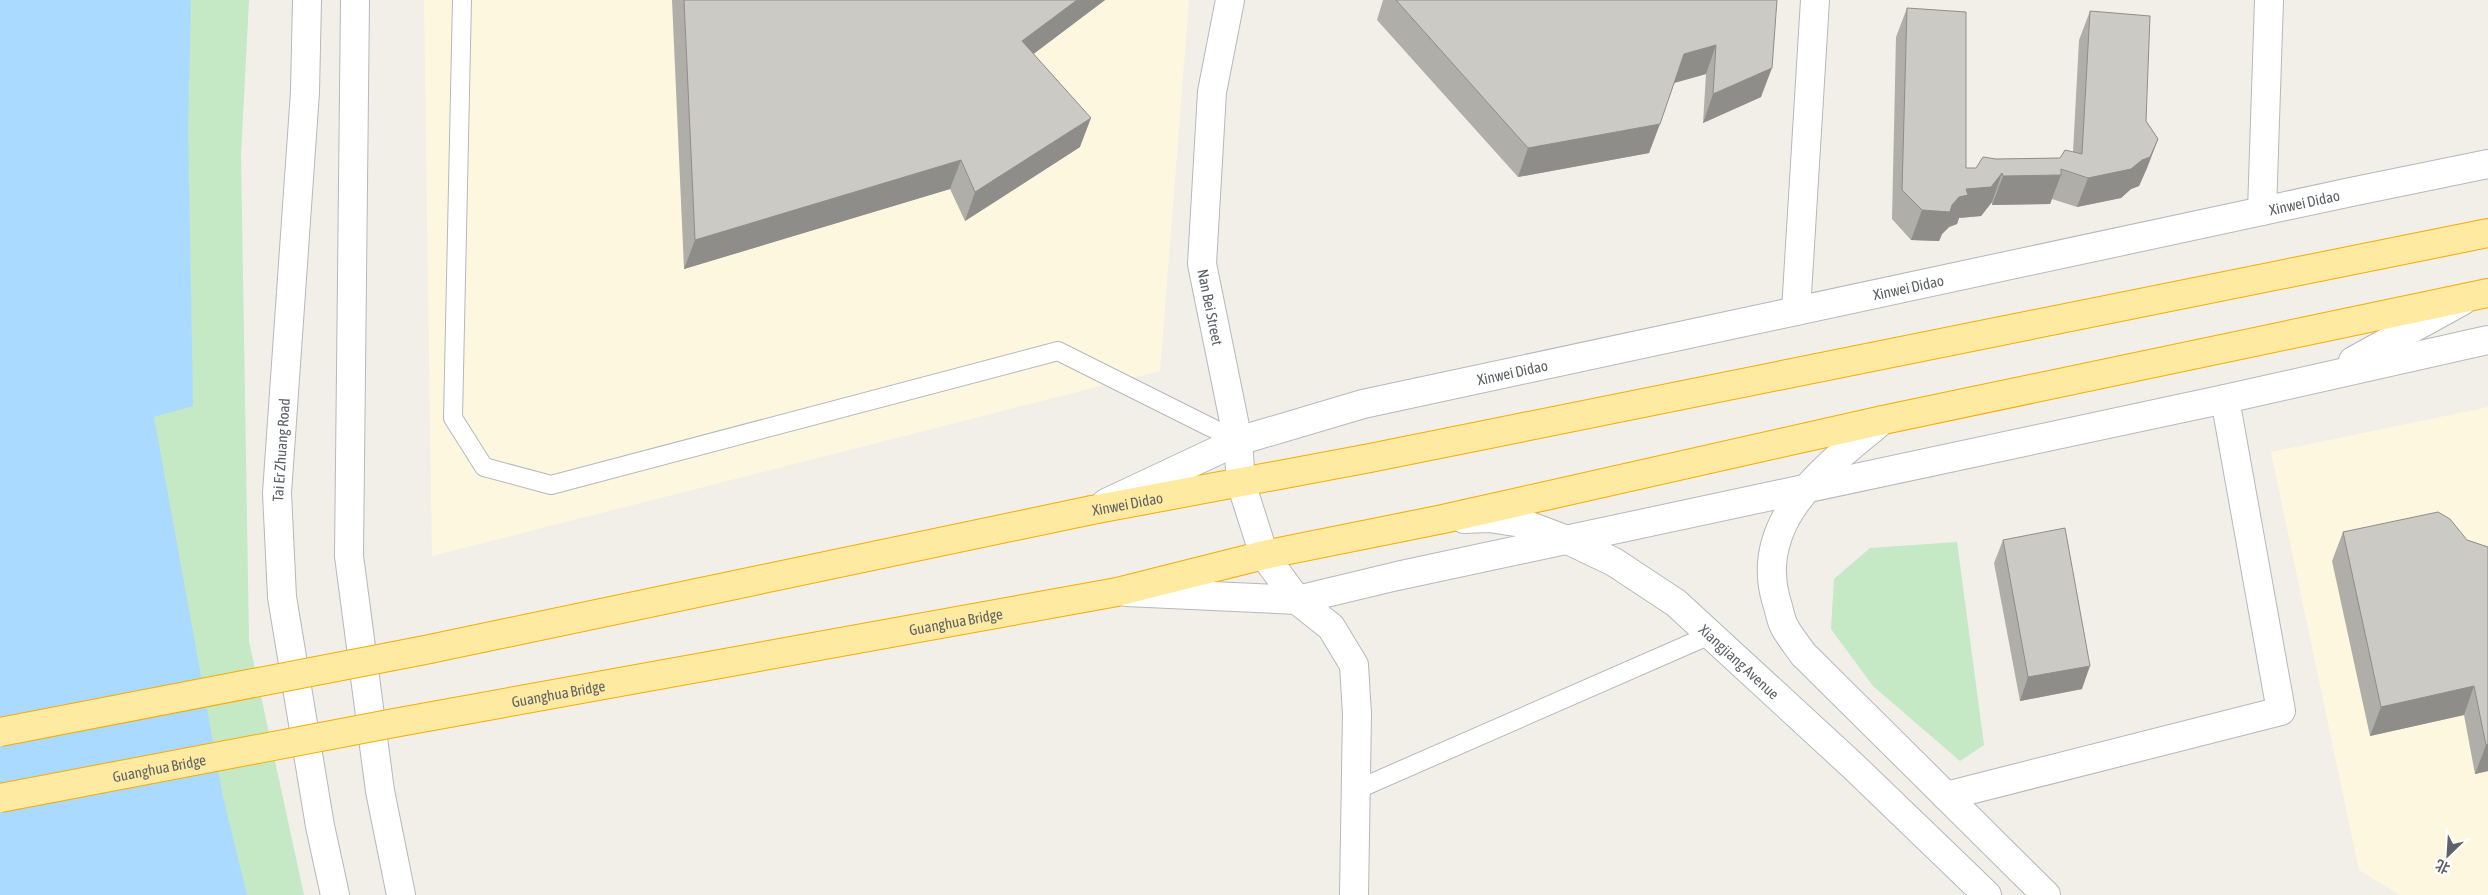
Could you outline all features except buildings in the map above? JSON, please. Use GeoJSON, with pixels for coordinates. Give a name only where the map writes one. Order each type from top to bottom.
{"type":"FeatureCollection","features":[{"type":"Feature","properties":{"kind":"highway","name":"Xinwei Didao"},"geometry":{"type":"LineString","coordinates":[[1092,510],[1242,483],[2488,233]]}},
{"type":"Feature","properties":{"kind":"highway"},"geometry":{"type":"LineString","coordinates":[[1117,592],[1264,555],[1443,519],[1883,420],[2479,295]]}},
{"type":"Feature","properties":{"kind":"highway"},"geometry":{"type":"LineString","coordinates":[[0,732],[425,650],[1092,510]]}},
{"type":"Feature","properties":{"kind":"highway","name":"Guanghua Bridge"},"geometry":{"type":"LineString","coordinates":[[0,798],[385,725],[1117,592]]}},
{"type":"Feature","properties":{"kind":"street","name":"Tai Er Zhuang Road"},"geometry":{"type":"LineString","coordinates":[[307,0],[305,92],[277,493],[282,597],[320,826],[335,895]]}},
{"type":"Feature","properties":{"kind":"street"},"geometry":{"type":"LineString","coordinates":[[355,0],[349,556],[380,791],[401,895]]}},
{"type":"Feature","properties":{"kind":"street","name":"Nan Bei Street"},"geometry":{"type":"LineString","coordinates":[[1230,0],[1212,92],[1202,264],[1238,441],[1242,483],[1264,555],[1297,600],[1331,627],[1354,665],[1357,714],[1354,895]]}},
{"type":"Feature","properties":{"kind":"street"},"geometry":{"type":"LineString","coordinates":[[1796,311],[1815,0]]}},
{"type":"Feature","properties":{"kind":"street"},"geometry":{"type":"LineString","coordinates":[[2262,211],[2269,0]]}},
{"type":"Feature","properties":{"kind":"street","name":"Xinwei Didao"},"geometry":{"type":"LineString","coordinates":[[1092,510],[1238,441],[1362,404],[2488,164]]}},
{"type":"Feature","properties":{"kind":"street"},"geometry":{"type":"LineString","coordinates":[[2325,376],[2479,295]]}},
{"type":"Feature","properties":{"kind":"street"},"geometry":{"type":"LineString","coordinates":[[1117,592],[1297,600],[1397,576],[1570,540],[1806,487],[2225,399],[2488,340]]}},
{"type":"Feature","properties":{"kind":"street"},"geometry":{"type":"LineString","coordinates":[[1946,796],[2281,711],[2225,399]]}},
{"type":"Feature","properties":{"kind":"street"},"geometry":{"type":"LineString","coordinates":[[1883,420],[1806,487],[1794,503],[1779,534],[1772,560],[1774,590],[1783,625],[1803,654],[2046,895]]}},
{"type":"Feature","properties":{"kind":"street","name":"Xiangjiang Avenue"},"geometry":{"type":"LineString","coordinates":[[1443,519],[1489,518],[1522,523],[1570,540],[1614,562],[1676,603],[1852,765],[1987,895]]}},
{"type":"Feature","properties":{"kind":"lane"},"geometry":{"type":"LineString","coordinates":[[462,0],[453,418],[484,466],[551,485],[1058,351],[1238,441]]}},
{"type":"Feature","properties":{"kind":"lane"},"geometry":{"type":"LineString","coordinates":[[1356,790],[1710,634]]}},
{"type":"Feature","properties":{"kind":"shaded area"},"geometry":{"type":"Polygon","coordinates":[[[424,0],[1189,0],[1160,371],[432,556],[424,0]]]}},
{"type":"Feature","properties":{"kind":"shaded area"},"geometry":{"type":"Polygon","coordinates":[[[2488,407],[2488,895],[2400,895],[2359,870],[2271,452],[2488,407]]]}},
{"type":"Feature","properties":{"kind":"green space"},"geometry":{"type":"Polygon","coordinates":[[[0,0],[249,0],[241,155],[249,641],[304,895],[0,895],[0,0]]]}},
{"type":"Feature","properties":{"kind":"green space"},"geometry":{"type":"Polygon","coordinates":[[[1957,542],[1984,745],[1960,761],[1873,686],[1831,629],[1834,579],[1870,548],[1957,542]]]}},
{"type":"Feature","properties":{"kind":"water"},"geometry":{"type":"Polygon","coordinates":[[[0,0],[191,0],[188,128],[193,406],[154,417],[222,792],[247,895],[0,895],[0,0]]]}}]}
